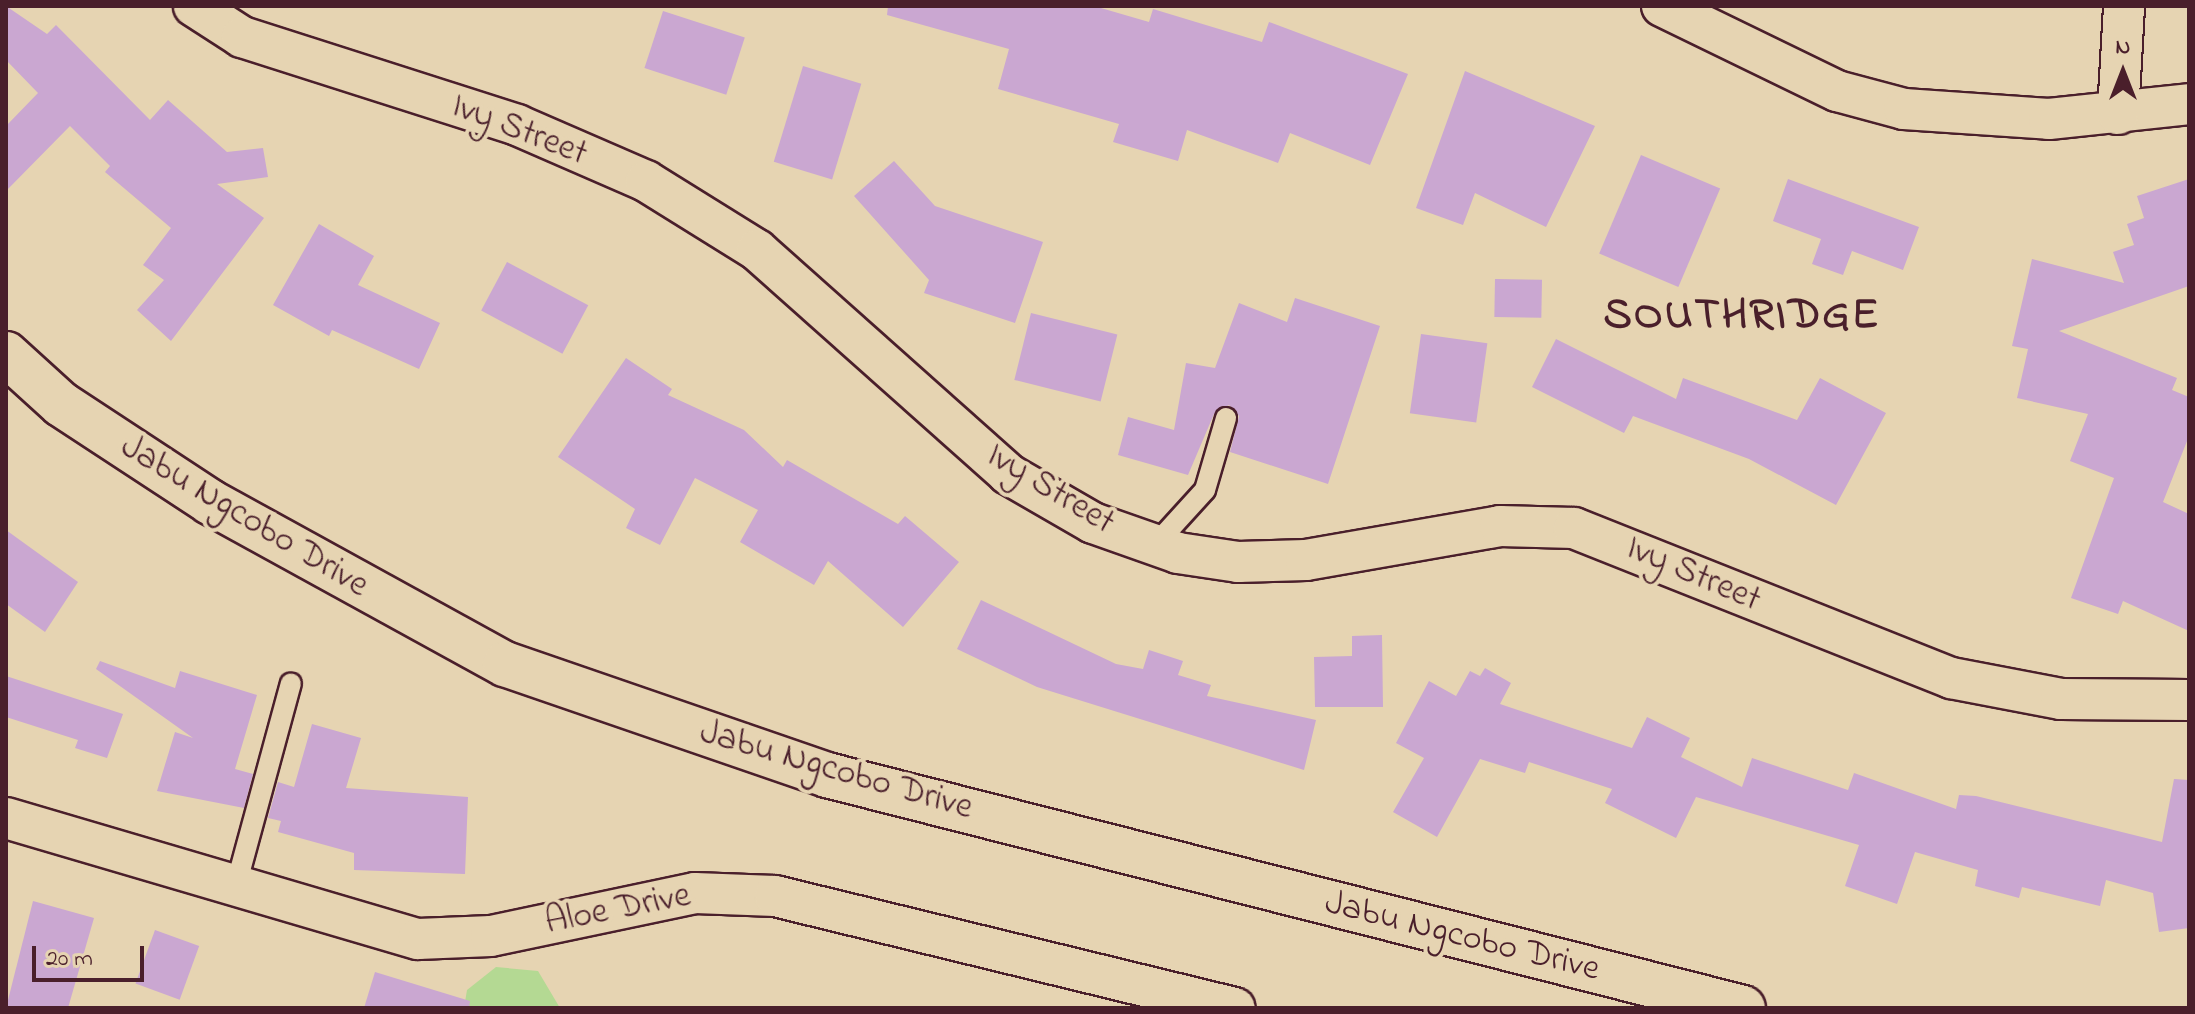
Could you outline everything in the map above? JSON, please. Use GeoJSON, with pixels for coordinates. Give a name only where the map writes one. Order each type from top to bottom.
{"type":"FeatureCollection","features":[{"type":"Feature","properties":{"kind":"main road","name":"Jabu Ngcobo Drive"},"geometry":{"type":"LineString","coordinates":[[6,354],[61,404],[210,502],[505,664],[827,775],[1743,1008]]}},
{"type":"Feature","properties":{"kind":"street","name":"Ivy Street"},"geometry":{"type":"LineString","coordinates":[[194,6],[242,37],[517,125],[646,181],[757,250],[1008,474],[1093,523],[1155,545],[1238,562],[1306,560],[1500,526],[1574,528],[1951,678],[2061,699],[2189,700]]}},
{"type":"Feature","properties":{"kind":"street"},"geometry":{"type":"LineString","coordinates":[[1662,6],[1870,102],[1986,117],[2118,114],[2189,104]]}},
{"type":"Feature","properties":{"kind":"street"},"geometry":{"type":"LineString","coordinates":[[2118,114],[2124,6]]}},
{"type":"Feature","properties":{"kind":"street","name":"Aloe Drive"},"geometry":{"type":"LineString","coordinates":[[6,818],[235,889],[418,939],[491,936],[695,893],[775,896],[1235,1008]]}},
{"type":"Feature","properties":{"kind":"lane"},"geometry":{"type":"LineString","coordinates":[[1155,545],[1205,490],[1226,418]]}},
{"type":"Feature","properties":{"kind":"lane"},"geometry":{"type":"LineString","coordinates":[[235,889],[291,683]]}},
{"type":"Feature","properties":{"kind":"green space"},"geometry":{"type":"Polygon","coordinates":[[[496,967],[538,971],[560,1008],[464,1008],[467,990],[496,967]]]}},
{"type":"Feature","properties":{"kind":"building"},"geometry":{"type":"Polygon","coordinates":[[[6,6],[47,34],[56,25],[150,120],[168,100],[227,152],[263,148],[268,177],[217,184],[264,218],[171,341],[137,310],[164,280],[143,265],[171,228],[105,172],[110,166],[70,126],[6,191],[6,126],[38,93],[6,60],[6,6]]]}},
{"type":"Feature","properties":{"kind":"building"},"geometry":{"type":"Polygon","coordinates":[[[888,6],[1094,6],[1149,22],[1153,9],[1262,42],[1269,22],[1408,74],[1370,165],[1290,133],[1278,163],[1187,130],[1178,161],[1113,142],[1119,124],[998,89],[1009,49],[887,15],[888,6]]]}},
{"type":"Feature","properties":{"kind":"building"},"geometry":{"type":"Polygon","coordinates":[[[663,11],[745,38],[726,95],[644,68],[663,11]]]}},
{"type":"Feature","properties":{"kind":"building"},"geometry":{"type":"Polygon","coordinates":[[[803,66],[861,84],[832,179],[774,162],[803,66]]]}},
{"type":"Feature","properties":{"kind":"building"},"geometry":{"type":"Polygon","coordinates":[[[1465,71],[1595,126],[1546,227],[1475,193],[1463,225],[1416,208],[1465,71]]]}},
{"type":"Feature","properties":{"kind":"building"},"geometry":{"type":"Polygon","coordinates":[[[1641,155],[1720,189],[1678,287],[1599,253],[1641,155]]]}},
{"type":"Feature","properties":{"kind":"building"},"geometry":{"type":"Polygon","coordinates":[[[894,161],[935,206],[1043,242],[1015,323],[924,293],[929,280],[854,196],[894,161]]]}},
{"type":"Feature","properties":{"kind":"building"},"geometry":{"type":"Polygon","coordinates":[[[1788,179],[1919,227],[1903,270],[1852,251],[1843,275],[1812,264],[1821,239],[1773,221],[1788,179]]]}},
{"type":"Feature","properties":{"kind":"building"},"geometry":{"type":"Polygon","coordinates":[[[2189,179],[2189,286],[2059,331],[2177,378],[2172,390],[2189,397],[2189,436],[2163,502],[2189,514],[2189,631],[2123,601],[2118,614],[2071,598],[2114,478],[2070,461],[2088,414],[2017,398],[2028,349],[2012,346],[2032,259],[2124,283],[2113,252],[2134,245],[2127,224],[2144,218],[2137,196],[2189,179]]]}},
{"type":"Feature","properties":{"kind":"building"},"geometry":{"type":"Polygon","coordinates":[[[319,224],[374,256],[358,285],[440,323],[419,369],[332,330],[329,336],[273,305],[319,224]]]}},
{"type":"Feature","properties":{"kind":"building"},"geometry":{"type":"Polygon","coordinates":[[[507,262],[588,305],[562,354],[481,311],[507,262]]]}},
{"type":"Feature","properties":{"kind":"building"},"geometry":{"type":"Polygon","coordinates":[[[1495,279],[1542,280],[1541,318],[1494,317],[1495,279]]]}},
{"type":"Feature","properties":{"kind":"building"},"geometry":{"type":"Polygon","coordinates":[[[1295,298],[1380,326],[1328,484],[1230,452],[1239,416],[1229,405],[1214,414],[1188,475],[1118,455],[1128,417],[1174,430],[1186,363],[1215,368],[1239,303],[1287,322],[1295,298]]]}},
{"type":"Feature","properties":{"kind":"building"},"geometry":{"type":"Polygon","coordinates":[[[1031,313],[1117,335],[1101,401],[1014,380],[1031,313]]]}},
{"type":"Feature","properties":{"kind":"building"},"geometry":{"type":"Polygon","coordinates":[[[1421,334],[1487,343],[1476,423],[1410,413],[1421,334]]]}},
{"type":"Feature","properties":{"kind":"building"},"geometry":{"type":"Polygon","coordinates":[[[1556,339],[1676,399],[1683,378],[1797,420],[1820,378],[1886,413],[1836,505],[1749,459],[1633,416],[1624,433],[1532,387],[1556,339]]]}},
{"type":"Feature","properties":{"kind":"building"},"geometry":{"type":"Polygon","coordinates":[[[626,358],[672,389],[668,395],[744,430],[783,467],[787,460],[898,524],[905,516],[959,562],[903,627],[828,561],[814,585],[740,542],[758,510],[695,478],[660,545],[626,528],[635,509],[558,457],[626,358]]]}},
{"type":"Feature","properties":{"kind":"building"},"geometry":{"type":"Polygon","coordinates":[[[6,530],[78,582],[45,632],[6,604],[6,530]]]}},
{"type":"Feature","properties":{"kind":"building"},"geometry":{"type":"Polygon","coordinates":[[[981,600],[1116,664],[1143,669],[1149,650],[1183,661],[1178,675],[1211,685],[1207,696],[1316,720],[1304,770],[1037,687],[957,649],[981,600]]]}},
{"type":"Feature","properties":{"kind":"building"},"geometry":{"type":"Polygon","coordinates":[[[1382,635],[1383,707],[1315,707],[1314,657],[1352,656],[1352,636],[1382,635]]]}},
{"type":"Feature","properties":{"kind":"building"},"geometry":{"type":"Polygon","coordinates":[[[100,661],[175,688],[180,671],[257,695],[235,769],[253,774],[244,808],[157,791],[175,732],[193,738],[96,669],[100,661]]]}},
{"type":"Feature","properties":{"kind":"building"},"geometry":{"type":"Polygon","coordinates":[[[1485,668],[1511,683],[1500,704],[1632,748],[1647,717],[1690,738],[1681,757],[1742,787],[1752,758],[1848,790],[1854,773],[1956,809],[1959,795],[1976,796],[2162,842],[2174,779],[2189,780],[2189,928],[2159,932],[2153,893],[2106,880],[2100,906],[2022,887],[2019,898],[1975,886],[1978,870],[1915,852],[1897,904],[1845,886],[1859,845],[1696,797],[1676,838],[1605,803],[1612,789],[1529,762],[1525,773],[1480,759],[1437,837],[1393,812],[1424,758],[1396,743],[1429,681],[1456,696],[1470,671],[1480,676],[1485,668]]]}},
{"type":"Feature","properties":{"kind":"building"},"geometry":{"type":"Polygon","coordinates":[[[6,676],[123,714],[107,758],[75,748],[78,740],[6,717],[6,676]]]}},
{"type":"Feature","properties":{"kind":"building"},"geometry":{"type":"Polygon","coordinates":[[[312,724],[361,738],[346,788],[468,797],[465,874],[354,870],[354,853],[278,832],[281,821],[268,818],[278,782],[294,787],[312,724]]]}},
{"type":"Feature","properties":{"kind":"building"},"geometry":{"type":"Polygon","coordinates":[[[33,901],[94,918],[68,1008],[6,1008],[33,901]]]}},
{"type":"Feature","properties":{"kind":"building"},"geometry":{"type":"Polygon","coordinates":[[[155,930],[199,946],[180,1000],[136,984],[155,930]]]}},
{"type":"Feature","properties":{"kind":"building"},"geometry":{"type":"Polygon","coordinates":[[[375,972],[470,1001],[469,1008],[364,1008],[375,972]]]}},
{"type":"Feature","properties":{"kind":"district","name":"SOUTHRIDGE"},"geometry":{"type":"Point","coordinates":[1742,316]}}]}
